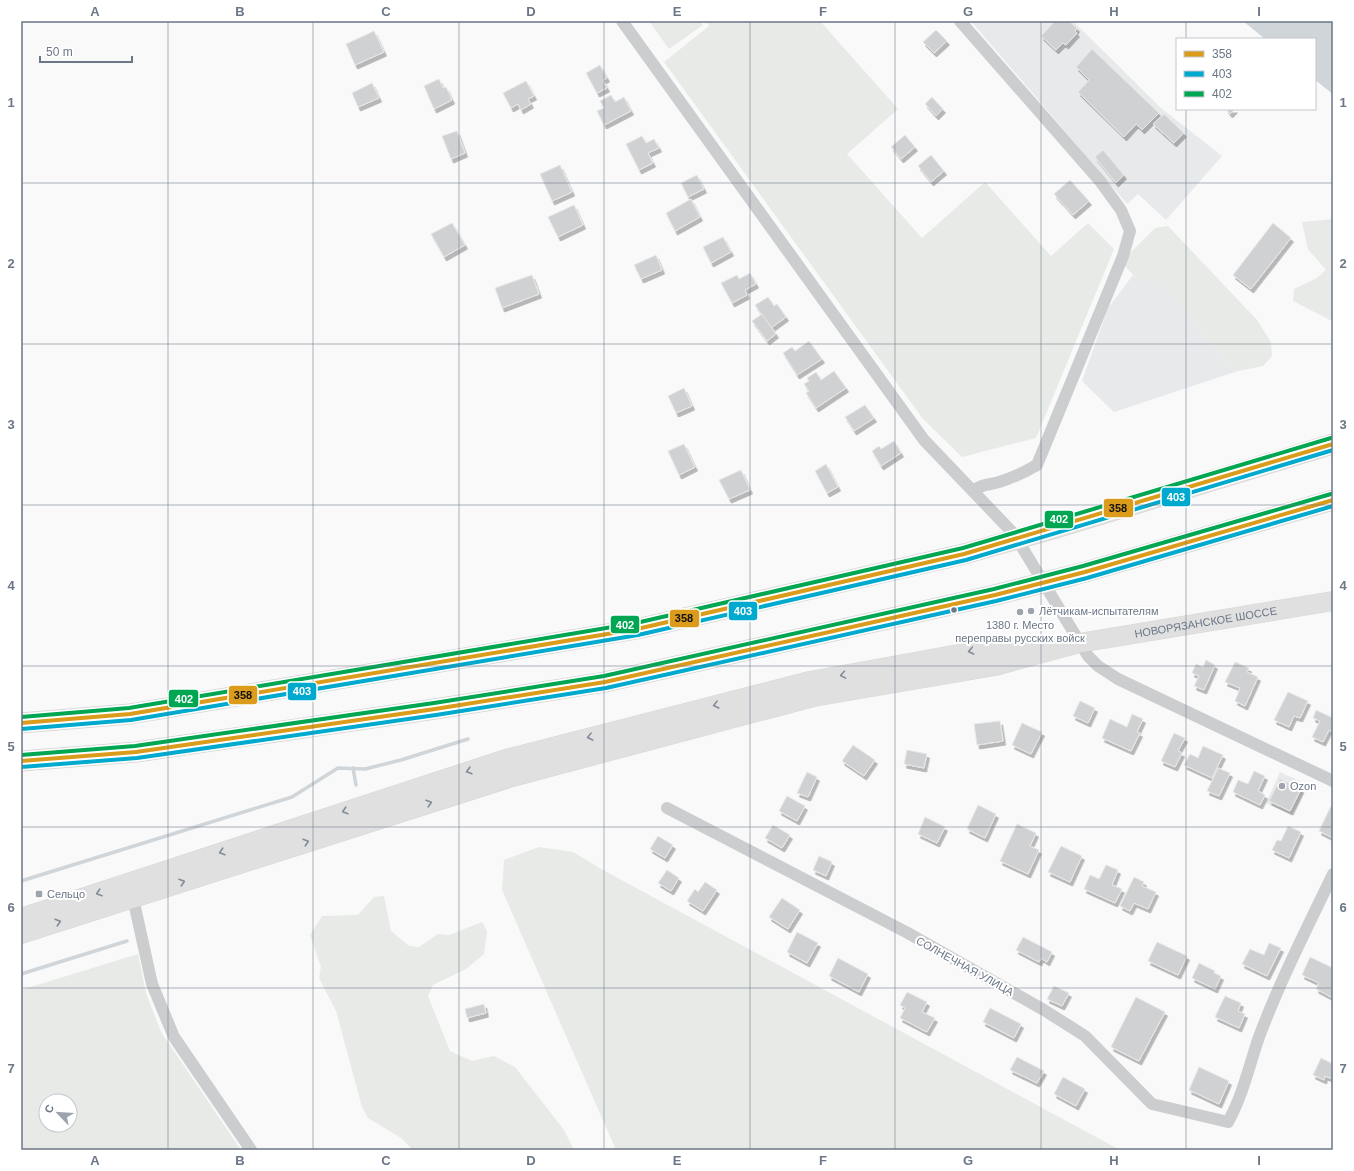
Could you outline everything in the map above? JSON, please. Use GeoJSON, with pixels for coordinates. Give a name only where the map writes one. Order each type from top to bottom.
{"type":"FeatureCollection","features":[{"type":"Feature","properties":{"kind":"highway"},"geometry":{"type":"LineString","coordinates":[[21,723],[130,714],[637,629],[964,554],[1056,528],[1333,444]]}},
{"type":"Feature","properties":{"kind":"highway"},"geometry":{"type":"LineString","coordinates":[[21,761],[136,752],[427,710],[605,682],[995,595],[1085,572],[1333,500]]}},
{"type":"Feature","properties":{"kind":"main road","name":"НОВОРЯЗАНСКОЕ ШОССЕ"},"geometry":{"type":"LineString","coordinates":[[1079,643],[1333,601]]}},
{"type":"Feature","properties":{"kind":"main road"},"geometry":{"type":"LineString","coordinates":[[21,934],[519,775],[813,696],[995,666],[1079,643]]}},
{"type":"Feature","properties":{"kind":"main road"},"geometry":{"type":"LineString","coordinates":[[21,918],[412,788],[514,757],[810,681],[992,648],[1079,643]]}},
{"type":"Feature","properties":{"kind":"street"},"geometry":{"type":"LineString","coordinates":[[622,21],[924,440],[1014,534],[1088,656],[1098,666],[1118,680],[1333,781]]}},
{"type":"Feature","properties":{"kind":"street"},"geometry":{"type":"LineString","coordinates":[[960,21],[1100,181],[1121,210],[1130,231],[1123,256],[1036,465],[999,482],[980,486],[973,491]]}},
{"type":"Feature","properties":{"kind":"street","name":"СОЛНЕЧНАЯ УЛИЦА"},"geometry":{"type":"LineString","coordinates":[[667,808],[906,932],[1044,1010],[1085,1036],[1152,1104],[1228,1122],[1239,1101],[1259,1038],[1283,979],[1333,874]]}},
{"type":"Feature","properties":{"kind":"street"},"geometry":{"type":"LineString","coordinates":[[133,898],[152,984],[174,1037],[251,1150]]}},
{"type":"Feature","properties":{"kind":"shaded area"},"geometry":{"type":"Polygon","coordinates":[[[649,21],[700,21],[703,25],[669,49],[649,21]]]}},
{"type":"Feature","properties":{"kind":"shaded area"},"geometry":{"type":"Polygon","coordinates":[[[706,21],[820,21],[898,109],[847,154],[922,238],[985,182],[1051,256],[1088,223],[1114,249],[1036,438],[962,457],[923,419],[664,62],[709,26],[706,21]]]}},
{"type":"Feature","properties":{"kind":"shaded area"},"geometry":{"type":"Polygon","coordinates":[[[971,21],[1073,21],[1161,108],[1222,156],[1166,220],[1138,194],[1127,204],[971,21]]]}},
{"type":"Feature","properties":{"kind":"shaded area"},"geometry":{"type":"Polygon","coordinates":[[[1243,21],[1333,21],[1333,94],[1316,81],[1316,38],[1264,38],[1243,21]]]}},
{"type":"Feature","properties":{"kind":"shaded area"},"geometry":{"type":"Polygon","coordinates":[[[1333,219],[1333,320],[1330,320],[1293,301],[1294,289],[1317,278],[1326,270],[1308,249],[1302,222],[1333,219]]]}},
{"type":"Feature","properties":{"kind":"shaded area"},"geometry":{"type":"Polygon","coordinates":[[[1168,226],[1257,320],[1271,342],[1272,356],[1263,366],[1238,371],[1227,363],[1161,282],[1140,282],[1123,264],[1129,254],[1155,228],[1168,226]]]}},
{"type":"Feature","properties":{"kind":"shaded area"},"geometry":{"type":"Polygon","coordinates":[[[1133,275],[1140,282],[1161,282],[1227,363],[1238,371],[1114,412],[1082,381],[1108,308],[1133,275]]]}},
{"type":"Feature","properties":{"kind":"shaded area"},"geometry":{"type":"Polygon","coordinates":[[[1280,772],[1308,785],[1294,816],[1266,803],[1280,772]]]}},
{"type":"Feature","properties":{"kind":"shaded area"},"geometry":{"type":"Polygon","coordinates":[[[539,847],[573,852],[603,870],[1120,1150],[616,1150],[502,890],[504,860],[539,847]]]}},
{"type":"Feature","properties":{"kind":"shaded area"},"geometry":{"type":"Polygon","coordinates":[[[384,896],[391,931],[409,946],[419,947],[438,934],[449,935],[482,922],[487,931],[484,954],[466,969],[433,985],[428,996],[450,1051],[472,1061],[494,1056],[515,1067],[564,1130],[574,1150],[413,1150],[401,1138],[368,1118],[362,1107],[336,1011],[319,978],[321,967],[310,935],[322,916],[358,915],[374,897],[384,896]]]}},
{"type":"Feature","properties":{"kind":"shaded area"},"geometry":{"type":"Polygon","coordinates":[[[138,954],[146,993],[161,1032],[241,1150],[21,1150],[21,990],[138,954]]]}},
{"type":"Feature","properties":{"kind":"building"},"geometry":{"type":"Polygon","coordinates":[[[1055,21],[1069,21],[1077,28],[1075,31],[1077,33],[1066,45],[1063,43],[1056,50],[1041,36],[1055,21]]]}},
{"type":"Feature","properties":{"kind":"building"},"geometry":{"type":"Polygon","coordinates":[[[936,30],[947,41],[934,53],[923,42],[936,30]]]}},
{"type":"Feature","properties":{"kind":"building"},"geometry":{"type":"Polygon","coordinates":[[[374,31],[384,52],[355,65],[346,44],[374,31]]]}},
{"type":"Feature","properties":{"kind":"building"},"geometry":{"type":"Polygon","coordinates":[[[1092,49],[1159,113],[1142,130],[1136,124],[1124,137],[1078,92],[1089,80],[1076,67],[1092,49]]]}},
{"type":"Feature","properties":{"kind":"building"},"geometry":{"type":"Polygon","coordinates":[[[600,65],[607,78],[603,80],[607,88],[597,93],[586,73],[600,65]]]}},
{"type":"Feature","properties":{"kind":"building"},"geometry":{"type":"Polygon","coordinates":[[[439,79],[443,88],[446,87],[452,100],[434,109],[424,86],[439,79]]]}},
{"type":"Feature","properties":{"kind":"building"},"geometry":{"type":"Polygon","coordinates":[[[526,81],[534,96],[528,99],[531,104],[521,110],[518,104],[511,108],[503,93],[526,81]]]}},
{"type":"Feature","properties":{"kind":"building"},"geometry":{"type":"Polygon","coordinates":[[[372,83],[379,98],[358,107],[352,93],[372,83]]]}},
{"type":"Feature","properties":{"kind":"building"},"geometry":{"type":"Polygon","coordinates":[[[611,95],[615,102],[624,97],[631,111],[604,125],[597,111],[604,108],[600,101],[611,95]]]}},
{"type":"Feature","properties":{"kind":"building"},"geometry":{"type":"Polygon","coordinates":[[[932,97],[943,109],[936,116],[925,104],[932,97]]]}},
{"type":"Feature","properties":{"kind":"building"},"geometry":{"type":"Polygon","coordinates":[[[1227,110],[1234,110],[1230,114],[1227,110]]]}},
{"type":"Feature","properties":{"kind":"building"},"geometry":{"type":"Polygon","coordinates":[[[1164,114],[1184,133],[1174,143],[1153,124],[1164,114]]]}},
{"type":"Feature","properties":{"kind":"building"},"geometry":{"type":"Polygon","coordinates":[[[457,131],[465,153],[451,159],[442,136],[457,131]]]}},
{"type":"Feature","properties":{"kind":"building"},"geometry":{"type":"Polygon","coordinates":[[[905,135],[915,147],[901,159],[891,147],[905,135]]]}},
{"type":"Feature","properties":{"kind":"building"},"geometry":{"type":"Polygon","coordinates":[[[642,136],[646,143],[654,139],[659,148],[648,153],[653,163],[639,170],[626,144],[642,136]]]}},
{"type":"Feature","properties":{"kind":"building"},"geometry":{"type":"Polygon","coordinates":[[[1103,150],[1124,175],[1116,183],[1095,157],[1103,150]]]}},
{"type":"Feature","properties":{"kind":"building"},"geometry":{"type":"Polygon","coordinates":[[[931,155],[944,171],[931,182],[918,166],[931,155]]]}},
{"type":"Feature","properties":{"kind":"building"},"geometry":{"type":"Polygon","coordinates":[[[560,165],[572,192],[552,201],[540,174],[560,165]]]}},
{"type":"Feature","properties":{"kind":"building"},"geometry":{"type":"Polygon","coordinates":[[[697,175],[704,189],[688,197],[681,183],[697,175]]]}},
{"type":"Feature","properties":{"kind":"building"},"geometry":{"type":"Polygon","coordinates":[[[1070,180],[1089,201],[1073,215],[1054,194],[1070,180]]]}},
{"type":"Feature","properties":{"kind":"building"},"geometry":{"type":"Polygon","coordinates":[[[691,199],[700,217],[675,231],[666,213],[691,199]]]}},
{"type":"Feature","properties":{"kind":"building"},"geometry":{"type":"Polygon","coordinates":[[[574,205],[583,225],[558,237],[548,217],[574,205]]]}},
{"type":"Feature","properties":{"kind":"building"},"geometry":{"type":"Polygon","coordinates":[[[452,223],[465,245],[444,257],[431,234],[452,223]]]}},
{"type":"Feature","properties":{"kind":"building"},"geometry":{"type":"Polygon","coordinates":[[[1273,223],[1291,238],[1251,289],[1233,275],[1273,223]]]}},
{"type":"Feature","properties":{"kind":"building"},"geometry":{"type":"Polygon","coordinates":[[[723,237],[731,252],[711,263],[703,247],[723,237]]]}},
{"type":"Feature","properties":{"kind":"building"},"geometry":{"type":"Polygon","coordinates":[[[656,255],[662,270],[641,279],[634,265],[656,255]]]}},
{"type":"Feature","properties":{"kind":"building"},"geometry":{"type":"Polygon","coordinates":[[[750,273],[756,284],[745,290],[747,295],[732,303],[721,283],[737,275],[739,279],[750,273]]]}},
{"type":"Feature","properties":{"kind":"building"},"geometry":{"type":"Polygon","coordinates":[[[532,275],[539,294],[502,308],[495,288],[532,275]]]}},
{"type":"Feature","properties":{"kind":"building"},"geometry":{"type":"Polygon","coordinates":[[[768,297],[774,306],[777,304],[786,317],[771,328],[755,305],[768,297]]]}},
{"type":"Feature","properties":{"kind":"building"},"geometry":{"type":"Polygon","coordinates":[[[762,314],[776,334],[767,341],[752,321],[762,314]]]}},
{"type":"Feature","properties":{"kind":"building"},"geometry":{"type":"Polygon","coordinates":[[[809,341],[822,359],[797,375],[783,353],[792,347],[795,351],[809,341]]]}},
{"type":"Feature","properties":{"kind":"building"},"geometry":{"type":"Polygon","coordinates":[[[834,371],[846,388],[816,408],[806,393],[809,391],[804,384],[809,381],[807,378],[816,372],[821,380],[834,371]]]}},
{"type":"Feature","properties":{"kind":"building"},"geometry":{"type":"Polygon","coordinates":[[[684,388],[692,406],[676,413],[668,396],[684,388]]]}},
{"type":"Feature","properties":{"kind":"building"},"geometry":{"type":"Polygon","coordinates":[[[865,405],[874,418],[854,431],[845,417],[865,405]]]}},
{"type":"Feature","properties":{"kind":"building"},"geometry":{"type":"Polygon","coordinates":[[[894,441],[901,453],[881,466],[872,451],[879,446],[881,449],[894,441]]]}},
{"type":"Feature","properties":{"kind":"building"},"geometry":{"type":"Polygon","coordinates":[[[684,444],[695,467],[679,475],[668,451],[684,444]]]}},
{"type":"Feature","properties":{"kind":"building"},"geometry":{"type":"Polygon","coordinates":[[[826,464],[838,487],[827,493],[815,471],[826,464]]]}},
{"type":"Feature","properties":{"kind":"building"},"geometry":{"type":"Polygon","coordinates":[[[741,470],[750,490],[729,499],[719,480],[741,470]]]}},
{"type":"Feature","properties":{"kind":"building"},"geometry":{"type":"Polygon","coordinates":[[[1206,660],[1215,665],[1204,690],[1194,686],[1199,676],[1192,673],[1196,664],[1203,667],[1206,660]]]}},
{"type":"Feature","properties":{"kind":"building"},"geometry":{"type":"Polygon","coordinates":[[[1235,662],[1249,668],[1247,672],[1258,677],[1245,706],[1235,701],[1240,688],[1225,682],[1235,662]]]}},
{"type":"Feature","properties":{"kind":"building"},"geometry":{"type":"Polygon","coordinates":[[[1288,692],[1308,701],[1300,718],[1294,716],[1289,727],[1274,720],[1288,692]]]}},
{"type":"Feature","properties":{"kind":"building"},"geometry":{"type":"Polygon","coordinates":[[[1080,701],[1095,708],[1088,723],[1073,716],[1080,701]]]}},
{"type":"Feature","properties":{"kind":"building"},"geometry":{"type":"Polygon","coordinates":[[[1316,710],[1333,718],[1333,732],[1329,730],[1323,742],[1312,737],[1320,721],[1313,718],[1316,710]]]}},
{"type":"Feature","properties":{"kind":"building"},"geometry":{"type":"Polygon","coordinates":[[[1132,714],[1143,719],[1137,732],[1140,733],[1131,751],[1102,738],[1110,719],[1127,727],[1132,714]]]}},
{"type":"Feature","properties":{"kind":"building"},"geometry":{"type":"Polygon","coordinates":[[[1000,721],[1003,741],[977,745],[974,724],[1000,721]]]}},
{"type":"Feature","properties":{"kind":"building"},"geometry":{"type":"Polygon","coordinates":[[[1022,723],[1042,732],[1031,754],[1012,745],[1022,723]]]}},
{"type":"Feature","properties":{"kind":"building"},"geometry":{"type":"Polygon","coordinates":[[[1174,733],[1185,738],[1178,751],[1182,753],[1175,767],[1161,761],[1174,733]]]}},
{"type":"Feature","properties":{"kind":"building"},"geometry":{"type":"Polygon","coordinates":[[[853,745],[875,760],[864,776],[842,761],[853,745]]]}},
{"type":"Feature","properties":{"kind":"building"},"geometry":{"type":"Polygon","coordinates":[[[1203,746],[1223,755],[1212,778],[1184,765],[1190,754],[1198,758],[1203,746]]]}},
{"type":"Feature","properties":{"kind":"building"},"geometry":{"type":"Polygon","coordinates":[[[907,750],[927,754],[924,768],[904,764],[907,750]]]}},
{"type":"Feature","properties":{"kind":"building"},"geometry":{"type":"Polygon","coordinates":[[[1218,768],[1230,773],[1219,796],[1207,791],[1218,768]]]}},
{"type":"Feature","properties":{"kind":"building"},"geometry":{"type":"Polygon","coordinates":[[[1254,771],[1265,776],[1258,791],[1265,795],[1260,805],[1233,792],[1238,780],[1248,784],[1254,771]]]}},
{"type":"Feature","properties":{"kind":"building"},"geometry":{"type":"Polygon","coordinates":[[[807,772],[817,777],[808,797],[797,793],[807,772]]]}},
{"type":"Feature","properties":{"kind":"building"},"geometry":{"type":"Polygon","coordinates":[[[1280,779],[1301,789],[1290,811],[1269,801],[1280,779]]]}},
{"type":"Feature","properties":{"kind":"building"},"geometry":{"type":"Polygon","coordinates":[[[787,796],[805,806],[797,821],[779,811],[787,796]]]}},
{"type":"Feature","properties":{"kind":"building"},"geometry":{"type":"Polygon","coordinates":[[[978,805],[996,814],[985,838],[967,829],[978,805]]]}},
{"type":"Feature","properties":{"kind":"building"},"geometry":{"type":"Polygon","coordinates":[[[1331,806],[1333,807],[1333,838],[1319,831],[1331,806]]]}},
{"type":"Feature","properties":{"kind":"building"},"geometry":{"type":"Polygon","coordinates":[[[925,817],[945,827],[937,843],[918,834],[925,817]]]}},
{"type":"Feature","properties":{"kind":"building"},"geometry":{"type":"Polygon","coordinates":[[[1017,824],[1036,833],[1030,846],[1039,850],[1028,874],[1000,861],[1017,824]]]}},
{"type":"Feature","properties":{"kind":"building"},"geometry":{"type":"Polygon","coordinates":[[[773,825],[790,835],[782,848],[765,838],[773,825]]]}},
{"type":"Feature","properties":{"kind":"building"},"geometry":{"type":"Polygon","coordinates":[[[1288,826],[1301,832],[1289,858],[1272,850],[1277,840],[1281,841],[1288,826]]]}},
{"type":"Feature","properties":{"kind":"building"},"geometry":{"type":"Polygon","coordinates":[[[658,836],[673,845],[665,858],[650,849],[658,836]]]}},
{"type":"Feature","properties":{"kind":"building"},"geometry":{"type":"Polygon","coordinates":[[[1061,846],[1082,856],[1070,882],[1048,872],[1061,846]]]}},
{"type":"Feature","properties":{"kind":"building"},"geometry":{"type":"Polygon","coordinates":[[[819,856],[832,862],[826,876],[813,870],[819,856]]]}},
{"type":"Feature","properties":{"kind":"building"},"geometry":{"type":"Polygon","coordinates":[[[1106,865],[1118,870],[1112,885],[1122,889],[1115,903],[1084,889],[1090,875],[1099,879],[1106,865]]]}},
{"type":"Feature","properties":{"kind":"building"},"geometry":{"type":"Polygon","coordinates":[[[667,870],[679,878],[671,891],[658,883],[667,870]]]}},
{"type":"Feature","properties":{"kind":"building"},"geometry":{"type":"Polygon","coordinates":[[[1134,877],[1144,882],[1142,886],[1156,892],[1148,909],[1134,903],[1130,911],[1120,906],[1134,877]]]}},
{"type":"Feature","properties":{"kind":"building"},"geometry":{"type":"Polygon","coordinates":[[[705,882],[717,890],[703,911],[687,901],[695,889],[698,892],[705,882]]]}},
{"type":"Feature","properties":{"kind":"building"},"geometry":{"type":"Polygon","coordinates":[[[782,898],[800,910],[788,929],[769,917],[782,898]]]}},
{"type":"Feature","properties":{"kind":"building"},"geometry":{"type":"Polygon","coordinates":[[[797,932],[818,943],[807,963],[787,952],[797,932]]]}},
{"type":"Feature","properties":{"kind":"building"},"geometry":{"type":"Polygon","coordinates":[[[1023,937],[1052,952],[1047,962],[1041,958],[1039,962],[1016,950],[1023,937]]]}},
{"type":"Feature","properties":{"kind":"building"},"geometry":{"type":"Polygon","coordinates":[[[1157,942],[1187,956],[1178,975],[1148,961],[1157,942]]]}},
{"type":"Feature","properties":{"kind":"building"},"geometry":{"type":"Polygon","coordinates":[[[1269,943],[1281,948],[1267,976],[1242,964],[1250,949],[1264,955],[1269,943]]]}},
{"type":"Feature","properties":{"kind":"building"},"geometry":{"type":"Polygon","coordinates":[[[1310,957],[1333,968],[1333,998],[1316,989],[1319,983],[1302,975],[1310,957]]]}},
{"type":"Feature","properties":{"kind":"building"},"geometry":{"type":"Polygon","coordinates":[[[838,958],[868,974],[859,992],[829,976],[838,958]]]}},
{"type":"Feature","properties":{"kind":"building"},"geometry":{"type":"Polygon","coordinates":[[[1199,963],[1215,971],[1214,973],[1221,976],[1215,989],[1192,978],[1199,963]]]}},
{"type":"Feature","properties":{"kind":"building"},"geometry":{"type":"Polygon","coordinates":[[[1054,986],[1069,993],[1062,1006],[1047,999],[1054,986]]]}},
{"type":"Feature","properties":{"kind":"building"},"geometry":{"type":"Polygon","coordinates":[[[907,992],[927,1002],[922,1012],[935,1018],[927,1032],[900,1018],[905,1008],[900,1005],[907,992]]]}},
{"type":"Feature","properties":{"kind":"building"},"geometry":{"type":"Polygon","coordinates":[[[1225,996],[1241,1003],[1238,1011],[1245,1014],[1239,1028],[1215,1017],[1225,996]]]}},
{"type":"Feature","properties":{"kind":"building"},"geometry":{"type":"Polygon","coordinates":[[[1136,997],[1165,1012],[1139,1061],[1111,1047],[1136,997]]]}},
{"type":"Feature","properties":{"kind":"building"},"geometry":{"type":"Polygon","coordinates":[[[484,1004],[486,1013],[467,1018],[465,1009],[484,1004]]]}},
{"type":"Feature","properties":{"kind":"building"},"geometry":{"type":"Polygon","coordinates":[[[990,1008],[1021,1024],[1014,1038],[983,1022],[990,1008]]]}},
{"type":"Feature","properties":{"kind":"building"},"geometry":{"type":"Polygon","coordinates":[[[1017,1057],[1044,1071],[1037,1083],[1010,1070],[1017,1057]]]}},
{"type":"Feature","properties":{"kind":"building"},"geometry":{"type":"Polygon","coordinates":[[[1321,1058],[1333,1064],[1333,1079],[1325,1076],[1324,1080],[1313,1075],[1321,1058]]]}},
{"type":"Feature","properties":{"kind":"building"},"geometry":{"type":"Polygon","coordinates":[[[1199,1067],[1229,1081],[1219,1104],[1189,1090],[1199,1067]]]}},
{"type":"Feature","properties":{"kind":"building"},"geometry":{"type":"Polygon","coordinates":[[[1063,1077],[1085,1089],[1076,1106],[1054,1094],[1063,1077]]]}},
{"type":"Feature","properties":{"kind":"waterway"},"geometry":{"type":"LineString","coordinates":[[21,881],[292,797],[338,768],[365,769],[401,760],[468,739]]}},
{"type":"Feature","properties":{"kind":"waterway"},"geometry":{"type":"LineString","coordinates":[[353,768],[356,785]]}},
{"type":"Feature","properties":{"kind":"waterway"},"geometry":{"type":"LineString","coordinates":[[21,974],[127,941]]}},
{"type":"Feature","properties":{"kind":"transit line","name":"402"},"geometry":{"type":"LineString","coordinates":[[21,717],[129,708],[636,623],[963,548],[1331,438]]}},
{"type":"Feature","properties":{"kind":"transit line","name":"358"},"geometry":{"type":"LineString","coordinates":[[21,723],[130,714],[637,629],[964,554],[1333,444]]}},
{"type":"Feature","properties":{"kind":"transit line","name":"403"},"geometry":{"type":"LineString","coordinates":[[21,729],[131,720],[638,635],[966,560],[1333,450]]}},
{"type":"Feature","properties":{"kind":"transit line","name":"402"},"geometry":{"type":"LineString","coordinates":[[21,755],[135,746],[434,703],[604,676],[994,589],[1083,566],[1331,494]]}},
{"type":"Feature","properties":{"kind":"transit line","name":"358"},"geometry":{"type":"LineString","coordinates":[[21,761],[136,752],[435,709],[605,682],[995,595],[1085,572],[1333,500]]}},
{"type":"Feature","properties":{"kind":"transit line","name":"403"},"geometry":{"type":"LineString","coordinates":[[21,767],[137,758],[436,715],[606,688],[996,601],[1087,578],[1333,506]]}},
{"type":"Feature","properties":{"kind":"place","name":"Лётчикам-испытателям"},"geometry":{"type":"Point","coordinates":[1031,611]}},
{"type":"Feature","properties":{"kind":"place","name":"1380 г. Место переправы русских войск"},"geometry":{"type":"Point","coordinates":[1020,612]}},
{"type":"Feature","properties":{"kind":"place","name":"Ozon"},"geometry":{"type":"Point","coordinates":[1282,786]}},
{"type":"Feature","properties":{"kind":"place","name":"Сельцо"},"geometry":{"type":"Point","coordinates":[39,894]}}]}
